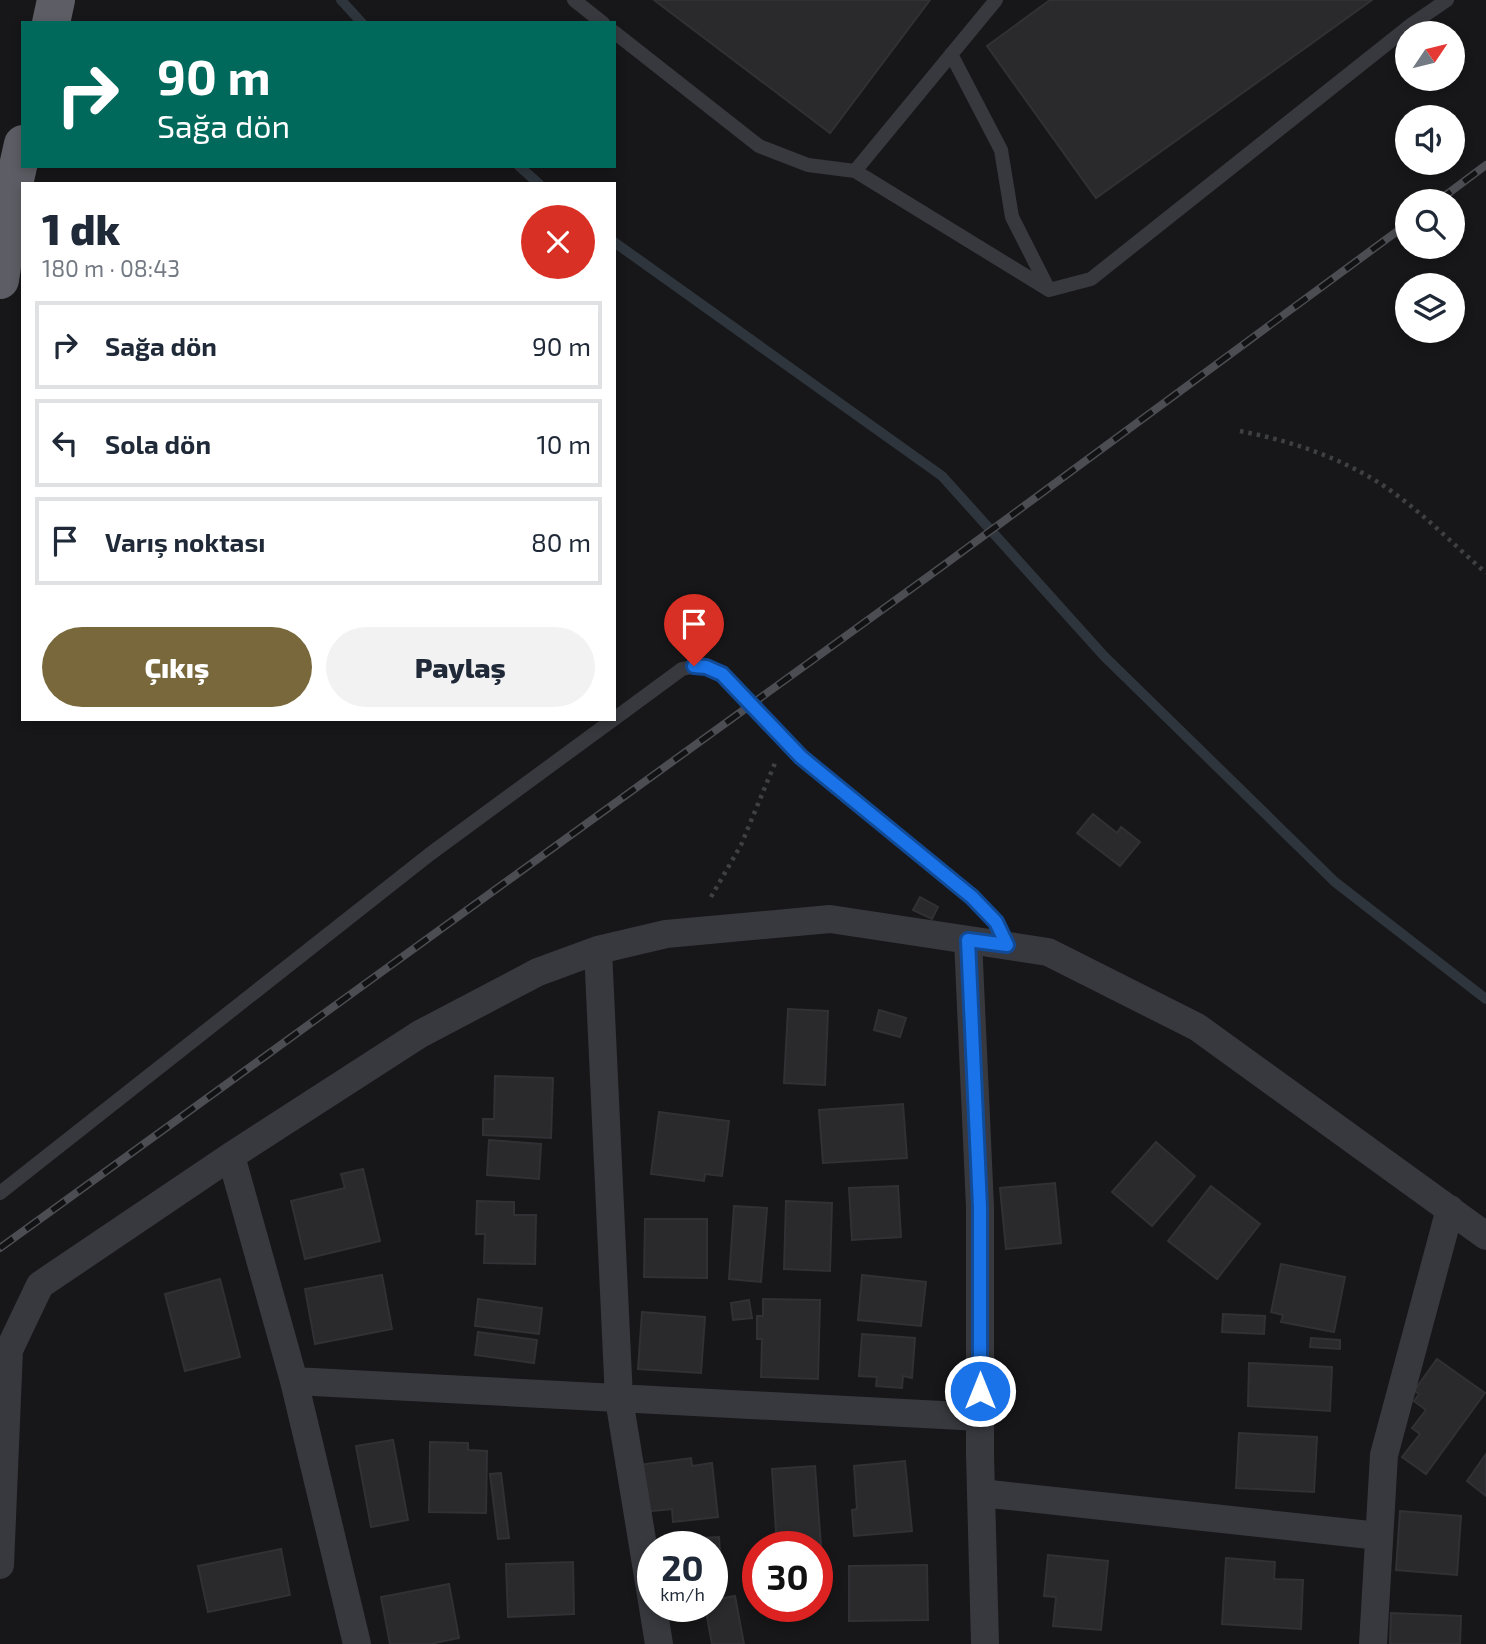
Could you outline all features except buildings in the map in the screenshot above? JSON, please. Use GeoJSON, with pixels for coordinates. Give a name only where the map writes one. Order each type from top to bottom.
{"type":"FeatureCollection","features":[{"type":"Feature","properties":{"kind":"highway"},"geometry":{"type":"LineString","coordinates":[[51,21],[56,0]]}},
{"type":"Feature","properties":{"kind":"highway"},"geometry":{"type":"LineString","coordinates":[[0,280],[21,153]]}},
{"type":"Feature","properties":{"kind":"street"},"geometry":{"type":"LineString","coordinates":[[0,1565],[9,1350],[40,1285],[231,1156],[420,1034],[538,972],[597,950],[666,934],[830,919],[1048,952],[1197,1027],[1486,1236]]}},
{"type":"Feature","properties":{"kind":"street"},"geometry":{"type":"LineString","coordinates":[[968,940],[980,1207],[980,1418],[985,1644]]}},
{"type":"Feature","properties":{"kind":"street"},"geometry":{"type":"LineString","coordinates":[[597,950],[619,1399],[659,1644]]}},
{"type":"Feature","properties":{"kind":"street"},"geometry":{"type":"LineString","coordinates":[[231,1156],[294,1381],[357,1644]]}},
{"type":"Feature","properties":{"kind":"street"},"geometry":{"type":"LineString","coordinates":[[1373,1644],[1384,1455],[1450,1209]]}},
{"type":"Feature","properties":{"kind":"street"},"geometry":{"type":"LineString","coordinates":[[294,1381],[980,1418]]}},
{"type":"Feature","properties":{"kind":"street"},"geometry":{"type":"LineString","coordinates":[[981,1493],[1379,1536]]}},
{"type":"Feature","properties":{"kind":"lane"},"geometry":{"type":"LineString","coordinates":[[574,0],[600,21]]}},
{"type":"Feature","properties":{"kind":"lane"},"geometry":{"type":"LineString","coordinates":[[855,171],[996,0]]}},
{"type":"Feature","properties":{"kind":"lane"},"geometry":{"type":"LineString","coordinates":[[616,34],[759,145],[808,165],[855,171],[1049,290],[1091,279],[1412,24],[1447,0]]}},
{"type":"Feature","properties":{"kind":"lane"},"geometry":{"type":"LineString","coordinates":[[951,54],[1001,150],[1012,217],[1049,290]]}},
{"type":"Feature","properties":{"kind":"lane"},"geometry":{"type":"LineString","coordinates":[[616,718],[682,669],[706,667],[722,674],[801,757],[972,897],[996,922],[1007,945]]}},
{"type":"Feature","properties":{"kind":"lane"},"geometry":{"type":"LineString","coordinates":[[0,1194],[430,854],[611,721]]}},
{"type":"Feature","properties":{"kind":"path"},"geometry":{"type":"LineString","coordinates":[[1240,431],[1279,439],[1316,451],[1384,486],[1486,573]]}},
{"type":"Feature","properties":{"kind":"path"},"geometry":{"type":"LineString","coordinates":[[691,932],[741,845],[784,740]]}},
{"type":"Feature","properties":{"kind":"waterway"},"geometry":{"type":"LineString","coordinates":[[341,0],[360,21]]}},
{"type":"Feature","properties":{"kind":"waterway"},"geometry":{"type":"LineString","coordinates":[[521,168],[537,182]]}},
{"type":"Feature","properties":{"kind":"waterway"},"geometry":{"type":"LineString","coordinates":[[616,243],[942,476],[1104,656],[1335,882],[1486,999]]}},
{"type":"Feature","properties":{"kind":"railway"},"geometry":{"type":"LineString","coordinates":[[1454,189],[1486,165]]}},
{"type":"Feature","properties":{"kind":"railway"},"geometry":{"type":"LineString","coordinates":[[0,1248],[944,565],[1395,233]]}},
{"type":"Feature","properties":{"kind":"route"},"geometry":{"type":"LineString","coordinates":[[694,666],[706,667],[722,674],[801,757],[972,897],[996,922],[1007,945],[968,940],[980,1207],[980,1391]]}}]}
